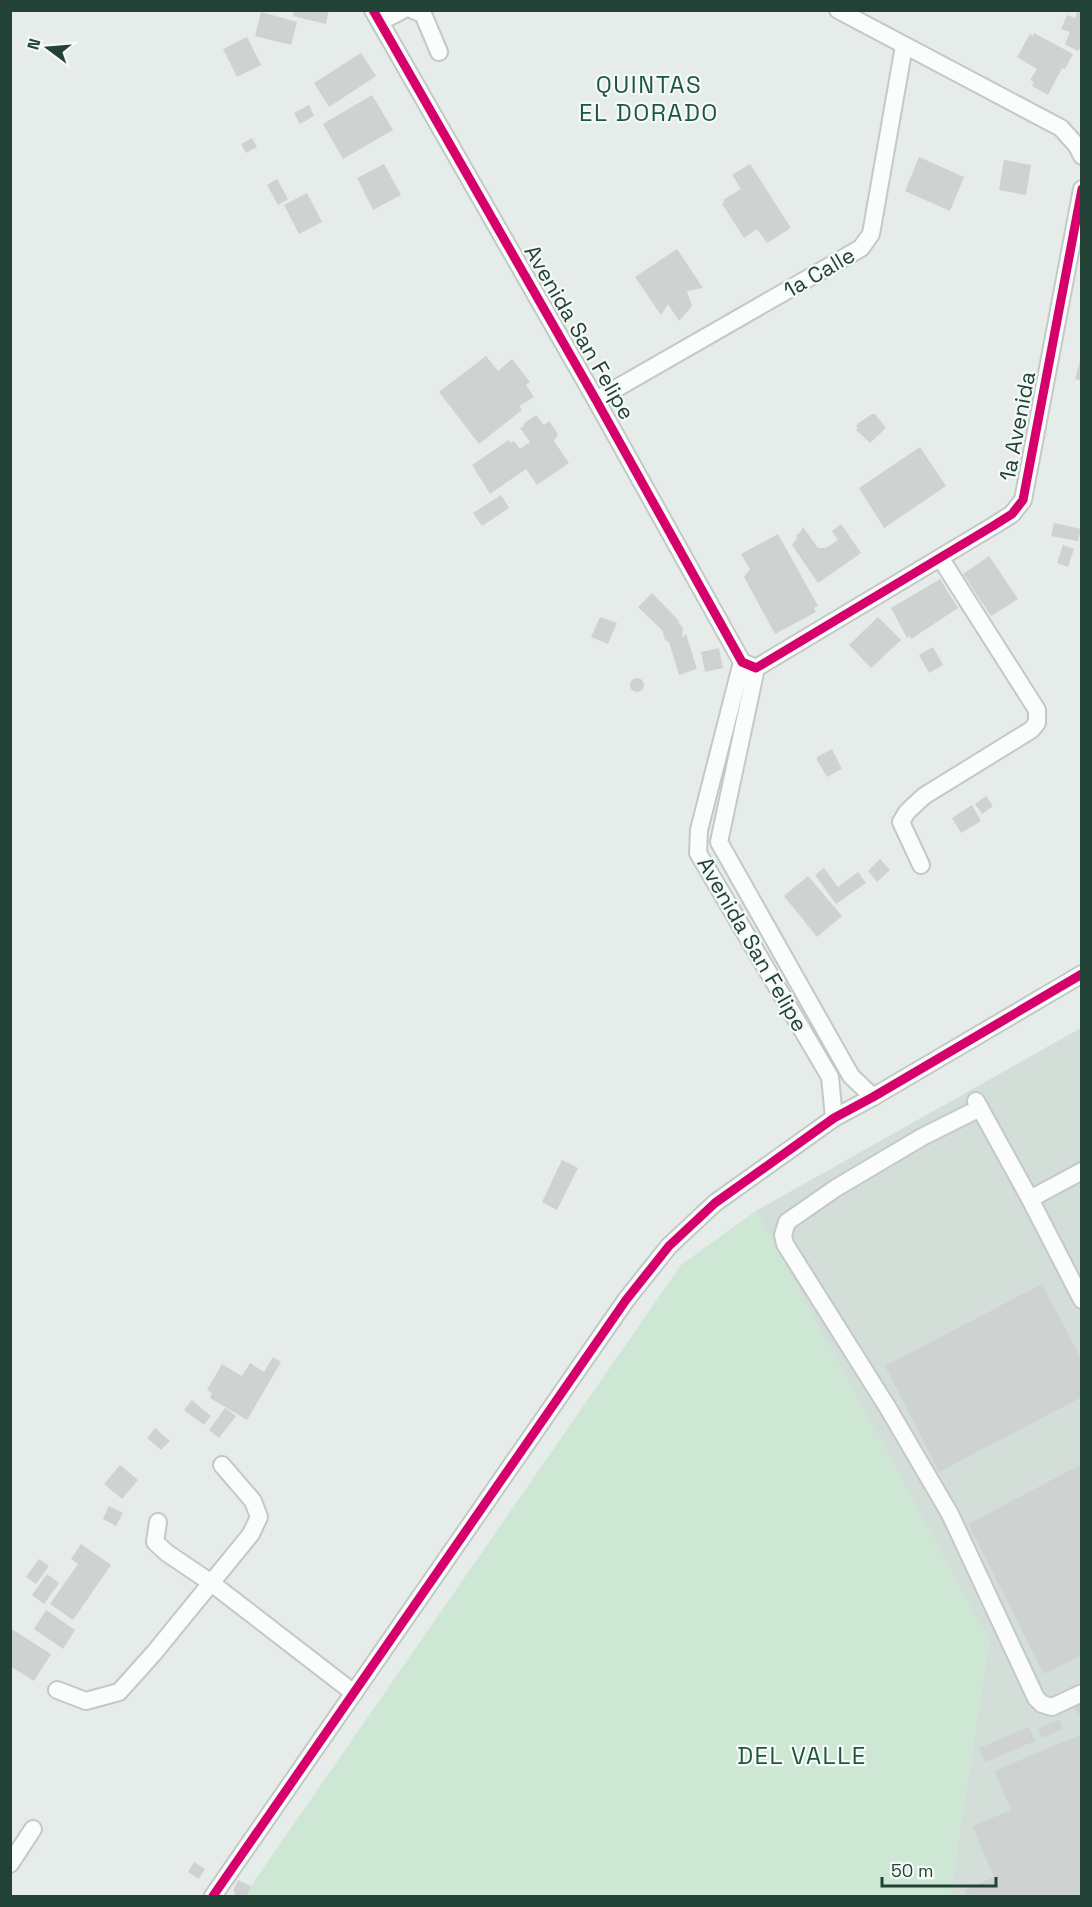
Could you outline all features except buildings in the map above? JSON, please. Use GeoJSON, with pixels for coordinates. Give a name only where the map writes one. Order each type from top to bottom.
{"type":"FeatureCollection","features":[{"type":"Feature","properties":{"kind":"street"},"geometry":{"type":"LineString","coordinates":[[376,16],[403,10]]}},
{"type":"Feature","properties":{"kind":"street"},"geometry":{"type":"LineString","coordinates":[[413,10],[423,14],[440,52]]}},
{"type":"Feature","properties":{"kind":"street"},"geometry":{"type":"LineString","coordinates":[[838,10],[1061,128],[1077,146],[1082,156]]}},
{"type":"Feature","properties":{"kind":"street","name":"Avenida San Felipe"},"geometry":{"type":"LineString","coordinates":[[376,16],[749,665],[719,842],[851,1076],[873,1097]]}},
{"type":"Feature","properties":{"kind":"street","name":"1a Calle"},"geometry":{"type":"LineString","coordinates":[[596,400],[861,248],[871,234],[904,46]]}},
{"type":"Feature","properties":{"kind":"street","name":"1a Avenida"},"geometry":{"type":"LineString","coordinates":[[749,665],[941,559],[1012,514],[1023,500],[1082,189]]}},
{"type":"Feature","properties":{"kind":"street"},"geometry":{"type":"LineString","coordinates":[[921,865],[901,822],[907,812],[924,796],[1031,730],[1037,723],[1037,710],[941,559]]}},
{"type":"Feature","properties":{"kind":"street","name":"Avenida San Felipe"},"geometry":{"type":"LineString","coordinates":[[749,665],[699,830],[698,853],[830,1077],[834,1118]]}},
{"type":"Feature","properties":{"kind":"street"},"geometry":{"type":"LineString","coordinates":[[213,1896],[626,1300],[669,1246],[715,1203],[834,1118],[1082,974]]}},
{"type":"Feature","properties":{"kind":"street"},"geometry":{"type":"LineString","coordinates":[[1082,1300],[978,1105],[836,1188],[787,1222],[783,1234],[785,1244],[888,1408],[950,1514],[1036,1698],[1042,1704],[1052,1707],[1082,1693]]}},
{"type":"Feature","properties":{"kind":"street"},"geometry":{"type":"LineString","coordinates":[[1030,1199],[1082,1171]]}},
{"type":"Feature","properties":{"kind":"street"},"geometry":{"type":"LineString","coordinates":[[57,1690],[86,1701],[119,1692],[154,1653],[251,1534],[259,1517],[253,1501],[222,1465]]}},
{"type":"Feature","properties":{"kind":"street"},"geometry":{"type":"LineString","coordinates":[[158,1522],[156,1542],[167,1553],[210,1582],[354,1694]]}},
{"type":"Feature","properties":{"kind":"street"},"geometry":{"type":"LineString","coordinates":[[10,1864],[33,1828]]}},
{"type":"Feature","properties":{"kind":"shaded area"},"geometry":{"type":"Polygon","coordinates":[[[1081,1028],[1081,1896],[950,1896],[989,1641],[756,1211],[1081,1028]]]}},
{"type":"Feature","properties":{"kind":"green space"},"geometry":{"type":"Polygon","coordinates":[[[756,1211],[989,1641],[950,1896],[244,1896],[681,1265],[756,1211]]]}},
{"type":"Feature","properties":{"kind":"cycle path"},"geometry":{"type":"LineString","coordinates":[[373,10],[596,400],[742,662],[756,668],[993,526],[1012,514],[1023,500],[1082,189]]}},
{"type":"Feature","properties":{"kind":"cycle path"},"geometry":{"type":"LineString","coordinates":[[213,1896],[626,1300],[669,1246],[715,1203],[834,1118],[1082,974]]}},
{"type":"Feature","properties":{"kind":"district","name":"QUINTAS EL DORADO"},"geometry":{"type":"Point","coordinates":[649,99]}},
{"type":"Feature","properties":{"kind":"district","name":"DEL VALLE"},"geometry":{"type":"Point","coordinates":[802,1756]}}]}
